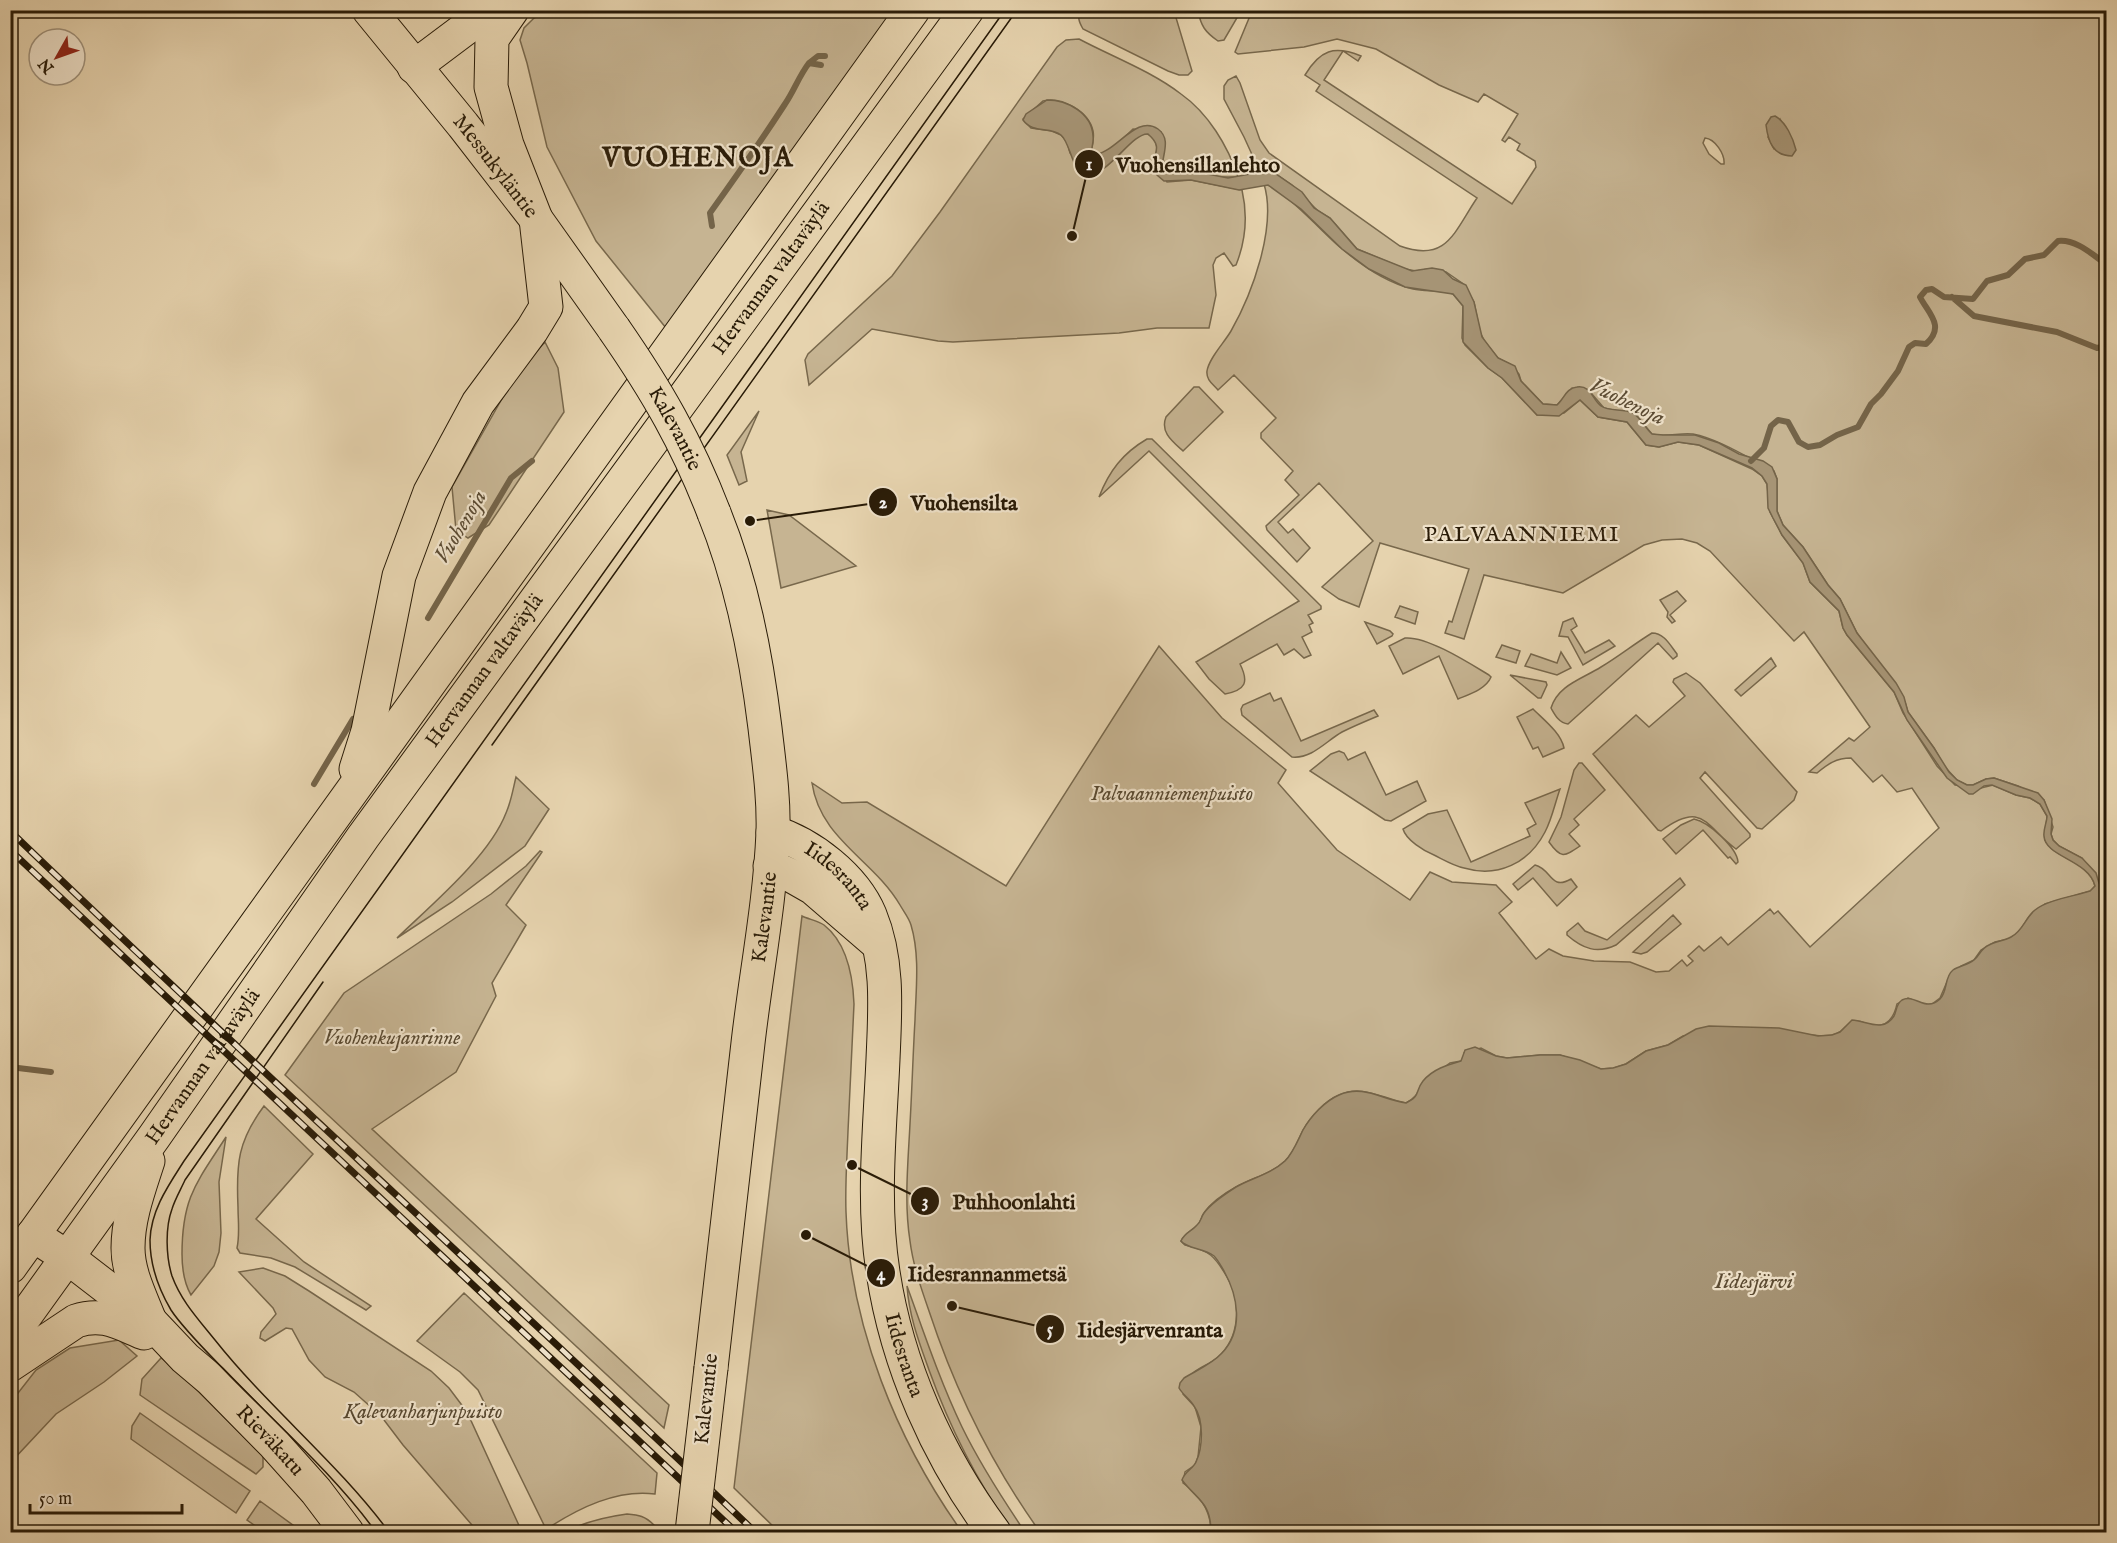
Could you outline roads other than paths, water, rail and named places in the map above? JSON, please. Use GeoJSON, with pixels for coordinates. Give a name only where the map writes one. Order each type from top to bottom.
{"type":"FeatureCollection","features":[{"type":"Feature","properties":{"kind":"main road","name":"Messukyläntie"},"geometry":{"type":"LineString","coordinates":[[369,10],[536,219],[614,329]]}},
{"type":"Feature","properties":{"kind":"main road"},"geometry":{"type":"LineString","coordinates":[[414,67],[490,10]]}},
{"type":"Feature","properties":{"kind":"main road"},"geometry":{"type":"LineString","coordinates":[[349,793],[368,731],[399,576],[430,492],[478,403],[532,330],[546,307],[536,219],[507,145],[491,87],[492,39],[512,10]]}},
{"type":"Feature","properties":{"kind":"main road","name":"Hervannan valtaväylä"},"geometry":{"type":"LineString","coordinates":[[21,1252],[913,10]]}},
{"type":"Feature","properties":{"kind":"main road","name":"Hervannan valtaväylä"},"geometry":{"type":"LineString","coordinates":[[10,1337],[154,1137],[363,837],[967,10]]}},
{"type":"Feature","properties":{"kind":"main road","name":"Kalevantie"},"geometry":{"type":"LineString","coordinates":[[614,329],[674,422],[696,466],[723,534],[746,608],[758,668],[771,779],[773,832],[770,866],[692,1533]]}},
{"type":"Feature","properties":{"kind":"main road","name":"Iidesranta"},"geometry":{"type":"LineString","coordinates":[[773,832],[790,837],[814,850],[848,884],[862,901],[870,916],[883,964],[885,995],[879,1165],[879,1228],[883,1272],[902,1349],[927,1420],[978,1510],[994,1533]]}},
{"type":"Feature","properties":{"kind":"main road","name":"Iidesranta"},"geometry":{"type":"LineString","coordinates":[[770,866],[813,888],[878,944]]}},
{"type":"Feature","properties":{"kind":"main road"},"geometry":{"type":"LineString","coordinates":[[10,1365],[76,1320],[103,1316],[147,1327],[128,1250],[134,1206],[154,1137]]}},
{"type":"Feature","properties":{"kind":"main road","name":"Rieväkatu"},"geometry":{"type":"LineString","coordinates":[[21,1252],[61,1267],[147,1327],[211,1380],[316,1491],[346,1532]]}},
{"type":"Feature","properties":{"kind":"water","name":"Iidesjärvi"},"geometry":{"type":"Polygon","coordinates":[[[1047,100],[1070,105],[1088,121],[1092,128],[1093,139],[1091,155],[1100,154],[1141,126],[1150,126],[1158,129],[1164,136],[1163,160],[1167,166],[1228,178],[1273,172],[1302,192],[1314,208],[1330,218],[1357,249],[1412,271],[1432,268],[1443,270],[1453,279],[1466,285],[1474,302],[1482,337],[1498,358],[1515,366],[1521,381],[1543,404],[1557,405],[1570,389],[1582,387],[1588,390],[1601,406],[1633,413],[1652,434],[1695,435],[1719,443],[1739,454],[1763,461],[1772,467],[1777,479],[1777,511],[1783,525],[1803,547],[1840,599],[1857,633],[1896,683],[1904,697],[1908,712],[1949,772],[1957,780],[1967,785],[1994,778],[2038,793],[2044,800],[2052,819],[2053,840],[2059,846],[2082,858],[2096,873],[2099,883],[2106,884],[2106,1532],[1211,1532],[1206,1508],[1182,1480],[1196,1462],[1201,1434],[1197,1412],[1179,1388],[1184,1378],[1214,1360],[1229,1344],[1236,1324],[1235,1302],[1229,1281],[1217,1259],[1210,1253],[1187,1246],[1181,1241],[1218,1199],[1236,1187],[1268,1173],[1285,1161],[1310,1119],[1329,1101],[1339,1095],[1356,1091],[1406,1103],[1416,1096],[1423,1081],[1431,1073],[1461,1061],[1465,1050],[1475,1047],[1507,1058],[1560,1055],[1601,1069],[1626,1064],[1646,1051],[1668,1045],[1696,1029],[1709,1026],[1779,1028],[1818,1036],[1840,1032],[1852,1020],[1874,1025],[1885,1024],[1894,1016],[1902,1000],[1911,999],[1925,1004],[1935,1003],[1942,996],[1948,976],[1953,970],[1972,962],[1986,946],[2015,934],[2040,907],[2090,891],[2095,886],[2085,870],[2046,843],[2044,834],[2047,816],[2040,804],[2030,798],[1992,785],[1984,786],[1973,794],[1969,794],[1947,778],[1907,720],[1894,692],[1847,635],[1839,611],[1810,582],[1803,563],[1782,535],[1768,508],[1767,484],[1762,476],[1752,468],[1699,445],[1678,442],[1659,447],[1646,445],[1627,422],[1598,417],[1580,400],[1559,416],[1537,415],[1463,342],[1463,306],[1453,294],[1405,287],[1369,269],[1342,249],[1301,209],[1268,185],[1239,190],[1191,180],[1164,181],[1153,167],[1156,146],[1148,134],[1135,140],[1104,168],[1088,176],[1083,175],[1079,172],[1061,135],[1036,129],[1023,120],[1026,114],[1047,100]]]}},
{"type":"Feature","properties":{"kind":"water"},"geometry":{"type":"Polygon","coordinates":[[[1775,116],[1786,126],[1791,136],[1796,150],[1792,156],[1780,153],[1770,142],[1766,125],[1771,117],[1775,116]]]}},
{"type":"Feature","properties":{"kind":"waterway","name":"Vuohenoja"},"geometry":{"type":"LineString","coordinates":[[809,63],[818,56],[825,56]]}},
{"type":"Feature","properties":{"kind":"waterway","name":"Vuohenoja"},"geometry":{"type":"LineString","coordinates":[[712,226],[710,213],[776,118],[805,68],[809,63],[821,65]]}},
{"type":"Feature","properties":{"kind":"waterway"},"geometry":{"type":"LineString","coordinates":[[1751,461],[1764,448],[1771,426],[1778,420],[1788,422],[1799,442],[1808,447],[1820,445],[1858,427],[1871,404],[1898,371],[1909,347],[1915,343],[1926,344],[1935,331],[1934,320],[1920,297],[1926,290],[1932,289],[1944,297],[1973,299],[1987,281],[2008,275],[2025,259],[2044,255],[2058,241],[2078,245],[2106,264]]}},
{"type":"Feature","properties":{"kind":"waterway"},"geometry":{"type":"LineString","coordinates":[[1952,297],[1974,316],[2057,332],[2097,348],[2106,346]]}},
{"type":"Feature","properties":{"kind":"waterway","name":"Vuohenoja"},"geometry":{"type":"LineString","coordinates":[[428,618],[511,478],[532,461]]}},
{"type":"Feature","properties":{"kind":"waterway","name":"Vuohenoja"},"geometry":{"type":"LineString","coordinates":[[314,784],[353,719]]}},
{"type":"Feature","properties":{"kind":"waterway","name":"Vuohenoja"},"geometry":{"type":"LineString","coordinates":[[10,1067],[51,1072]]}},
{"type":"Feature","properties":{"kind":"tram line"},"geometry":{"type":"LineString","coordinates":[[376,1532],[343,1491],[209,1354],[171,1310],[162,1293],[151,1259],[151,1229],[157,1208],[184,1161],[1005,10]]}},
{"type":"Feature","properties":{"kind":"tram line"},"geometry":{"type":"LineString","coordinates":[[492,745],[1017,10]]}},
{"type":"Feature","properties":{"kind":"tram line"},"geometry":{"type":"LineString","coordinates":[[323,982],[185,1180],[170,1217],[167,1234],[168,1260],[180,1294],[203,1325],[258,1389],[348,1482],[389,1532]]}},
{"type":"Feature","properties":{"kind":"railway"},"geometry":{"type":"LineString","coordinates":[[10,831],[755,1532]]}},
{"type":"Feature","properties":{"kind":"railway"},"geometry":{"type":"LineString","coordinates":[[10,850],[736,1532]]}},
{"type":"Feature","properties":{"kind":"place","name":"Vuohensillanlehto"},"geometry":{"type":"Point","coordinates":[1072,236]}},
{"type":"Feature","properties":{"kind":"place","name":"Vuohensilta"},"geometry":{"type":"Point","coordinates":[750,521]}},
{"type":"Feature","properties":{"kind":"place","name":"Puhhoonlahti"},"geometry":{"type":"Point","coordinates":[852,1165]}},
{"type":"Feature","properties":{"kind":"place","name":"Iidesrannanmetsä"},"geometry":{"type":"Point","coordinates":[806,1235]}},
{"type":"Feature","properties":{"kind":"place","name":"Iidesjärvenranta"},"geometry":{"type":"Point","coordinates":[952,1306]}},
{"type":"Feature","properties":{"kind":"district","name":"VUOHENOJA"},"geometry":{"type":"Point","coordinates":[698,159]}},
{"type":"Feature","properties":{"kind":"district","name":"PALVAANNIEMI"},"geometry":{"type":"Point","coordinates":[1522,535]}},
{"type":"Feature","properties":{"kind":"park label","name":"Palvaanniemenpuisto"},"geometry":{"type":"Point","coordinates":[1172,794]}},
{"type":"Feature","properties":{"kind":"park label","name":"Vuohenkujanrinne"},"geometry":{"type":"Point","coordinates":[392,1038]}},
{"type":"Feature","properties":{"kind":"park label","name":"Kalevanharjunpuisto"},"geometry":{"type":"Point","coordinates":[423,1412]}}]}
